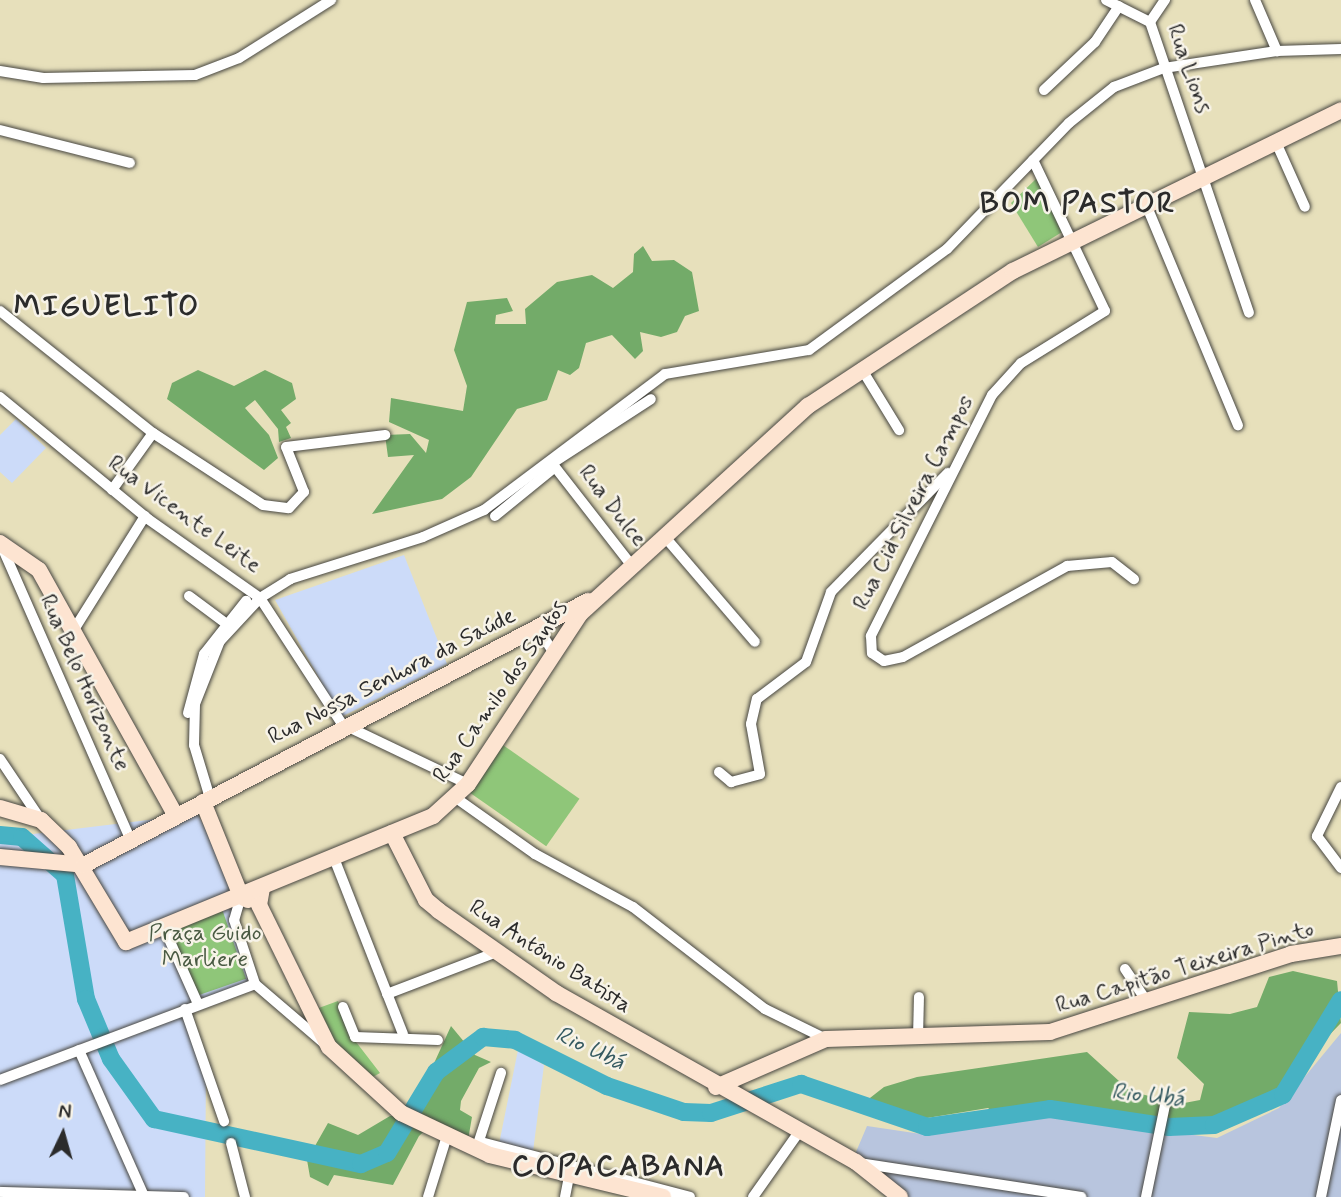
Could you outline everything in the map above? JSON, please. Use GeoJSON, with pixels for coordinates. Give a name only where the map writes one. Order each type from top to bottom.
{"type":"FeatureCollection","features":[{"type":"Feature","properties":{"kind":"main road","name":"Rua Camilo dos Santos"},"geometry":{"type":"LineString","coordinates":[[86,870],[126,942],[433,816],[456,798],[468,784],[554,653],[602,593],[808,406],[861,368],[1074,239],[1145,202],[1341,110]]}},
{"type":"Feature","properties":{"kind":"main road"},"geometry":{"type":"LineString","coordinates":[[0,543],[39,570],[75,628],[176,816]]}},
{"type":"Feature","properties":{"kind":"main road","name":"Rua Nossa Senhora da Saúde"},"geometry":{"type":"LineString","coordinates":[[86,870],[130,839],[207,800],[342,724],[602,593]]}},
{"type":"Feature","properties":{"kind":"main road"},"geometry":{"type":"LineString","coordinates":[[207,800],[241,897],[259,905]]}},
{"type":"Feature","properties":{"kind":"main road"},"geometry":{"type":"LineString","coordinates":[[0,808],[41,820],[53,860]]}},
{"type":"Feature","properties":{"kind":"main road","name":"Rua Antônio Batista"},"geometry":{"type":"LineString","coordinates":[[392,833],[426,900],[497,952],[753,1109],[856,1163],[900,1197]]}},
{"type":"Feature","properties":{"kind":"main road"},"geometry":{"type":"LineString","coordinates":[[0,858],[53,860],[86,870]]}},
{"type":"Feature","properties":{"kind":"main road"},"geometry":{"type":"LineString","coordinates":[[262,888],[259,905],[329,1047],[401,1113],[446,1139],[478,1145],[569,1177],[663,1197]]}},
{"type":"Feature","properties":{"kind":"main road","name":"Rua Capitão Teixeira Pinto"},"geometry":{"type":"LineString","coordinates":[[722,1090],[826,1039],[1050,1032],[1291,954],[1341,946]]}},
{"type":"Feature","properties":{"kind":"street"},"geometry":{"type":"LineString","coordinates":[[0,71],[43,78],[195,75],[239,58],[331,0]]}},
{"type":"Feature","properties":{"kind":"street","name":"Rua Lions"},"geometry":{"type":"LineString","coordinates":[[1106,0],[1150,22],[1164,68],[1204,174],[1249,313]]}},
{"type":"Feature","properties":{"kind":"street"},"geometry":{"type":"LineString","coordinates":[[1150,22],[1165,0]]}},
{"type":"Feature","properties":{"kind":"street"},"geometry":{"type":"LineString","coordinates":[[1255,0],[1277,51]]}},
{"type":"Feature","properties":{"kind":"street"},"geometry":{"type":"LineString","coordinates":[[1044,90],[1095,42],[1119,6]]}},
{"type":"Feature","properties":{"kind":"street"},"geometry":{"type":"LineString","coordinates":[[552,465],[665,374],[809,351],[947,249],[1089,104],[1164,68],[1277,51],[1341,49]]}},
{"type":"Feature","properties":{"kind":"street"},"geometry":{"type":"LineString","coordinates":[[0,130],[130,163]]}},
{"type":"Feature","properties":{"kind":"street"},"geometry":{"type":"LineString","coordinates":[[1275,140],[1305,207]]}},
{"type":"Feature","properties":{"kind":"street"},"geometry":{"type":"LineString","coordinates":[[1033,160],[1074,239]]}},
{"type":"Feature","properties":{"kind":"street"},"geometry":{"type":"LineString","coordinates":[[1145,202],[1238,425]]}},
{"type":"Feature","properties":{"kind":"street","name":"Rua Cid Silveira Campos"},"geometry":{"type":"LineString","coordinates":[[1074,239],[1105,303],[1099,320],[1009,374],[951,471],[871,636],[872,653],[884,661],[903,657],[1067,566],[1112,562],[1134,579]]}},
{"type":"Feature","properties":{"kind":"street"},"geometry":{"type":"LineString","coordinates":[[0,311],[153,433],[277,510],[289,508],[304,492],[286,447],[385,435]]}},
{"type":"Feature","properties":{"kind":"street"},"geometry":{"type":"LineString","coordinates":[[861,368],[899,430]]}},
{"type":"Feature","properties":{"kind":"street","name":"Rua Vicente Leite"},"geometry":{"type":"LineString","coordinates":[[0,397],[145,516],[257,595],[342,724]]}},
{"type":"Feature","properties":{"kind":"street"},"geometry":{"type":"LineString","coordinates":[[204,780],[190,750],[189,696],[224,622],[257,595],[321,568],[462,520],[552,465],[651,399]]}},
{"type":"Feature","properties":{"kind":"street"},"geometry":{"type":"LineString","coordinates":[[112,490],[153,433]]}},
{"type":"Feature","properties":{"kind":"street","name":"Rua Dulce"},"geometry":{"type":"LineString","coordinates":[[495,516],[552,465],[633,565]]}},
{"type":"Feature","properties":{"kind":"street"},"geometry":{"type":"LineString","coordinates":[[719,772],[731,782],[760,774],[751,724],[757,699],[806,662],[831,592],[927,488],[951,471]]}},
{"type":"Feature","properties":{"kind":"street"},"geometry":{"type":"LineString","coordinates":[[75,628],[145,516]]}},
{"type":"Feature","properties":{"kind":"street"},"geometry":{"type":"LineString","coordinates":[[665,537],[755,642]]}},
{"type":"Feature","properties":{"kind":"street","name":"Rua Belo Horizonte"},"geometry":{"type":"LineString","coordinates":[[0,543],[130,839]]}},
{"type":"Feature","properties":{"kind":"street"},"geometry":{"type":"LineString","coordinates":[[207,800],[194,745],[195,704],[220,641],[257,595]]}},
{"type":"Feature","properties":{"kind":"street"},"geometry":{"type":"LineString","coordinates":[[188,596],[224,622]]}},
{"type":"Feature","properties":{"kind":"street"},"geometry":{"type":"LineString","coordinates":[[537,628],[554,653]]}},
{"type":"Feature","properties":{"kind":"street"},"geometry":{"type":"LineString","coordinates":[[342,724],[468,784]]}},
{"type":"Feature","properties":{"kind":"street"},"geometry":{"type":"LineString","coordinates":[[0,759],[41,820]]}},
{"type":"Feature","properties":{"kind":"street"},"geometry":{"type":"LineString","coordinates":[[1341,787],[1317,836],[1341,868]]}},
{"type":"Feature","properties":{"kind":"street"},"geometry":{"type":"LineString","coordinates":[[456,798],[535,854],[633,907],[765,1009],[826,1039]]}},
{"type":"Feature","properties":{"kind":"street"},"geometry":{"type":"LineString","coordinates":[[334,858],[403,1034]]}},
{"type":"Feature","properties":{"kind":"street"},"geometry":{"type":"LineString","coordinates":[[241,897],[234,920],[255,984],[329,1047]]}},
{"type":"Feature","properties":{"kind":"street"},"geometry":{"type":"LineString","coordinates":[[163,928],[198,1004]]}},
{"type":"Feature","properties":{"kind":"street"},"geometry":{"type":"LineString","coordinates":[[387,994],[497,952]]}},
{"type":"Feature","properties":{"kind":"street"},"geometry":{"type":"LineString","coordinates":[[1125,969],[1147,1002]]}},
{"type":"Feature","properties":{"kind":"street"},"geometry":{"type":"LineString","coordinates":[[0,1080],[255,984]]}},
{"type":"Feature","properties":{"kind":"street"},"geometry":{"type":"LineString","coordinates":[[918,1037],[919,997]]}},
{"type":"Feature","properties":{"kind":"street"},"geometry":{"type":"LineString","coordinates":[[343,1007],[355,1037],[403,1034],[438,1040]]}},
{"type":"Feature","properties":{"kind":"street"},"geometry":{"type":"LineString","coordinates":[[185,1009],[225,1121]]}},
{"type":"Feature","properties":{"kind":"street"},"geometry":{"type":"LineString","coordinates":[[85,1048],[145,1196]]}},
{"type":"Feature","properties":{"kind":"street"},"geometry":{"type":"LineString","coordinates":[[501,1073],[478,1145],[690,1197]]}},
{"type":"Feature","properties":{"kind":"street"},"geometry":{"type":"LineString","coordinates":[[1146,1197],[1166,1100]]}},
{"type":"Feature","properties":{"kind":"street"},"geometry":{"type":"LineString","coordinates":[[1321,1197],[1341,1100]]}},
{"type":"Feature","properties":{"kind":"street"},"geometry":{"type":"LineString","coordinates":[[753,1197],[799,1132]]}},
{"type":"Feature","properties":{"kind":"street"},"geometry":{"type":"LineString","coordinates":[[428,1197],[446,1139]]}},
{"type":"Feature","properties":{"kind":"street"},"geometry":{"type":"LineString","coordinates":[[231,1143],[245,1197]]}},
{"type":"Feature","properties":{"kind":"street"},"geometry":{"type":"LineString","coordinates":[[856,1163],[1081,1197]]}},
{"type":"Feature","properties":{"kind":"street"},"geometry":{"type":"LineString","coordinates":[[887,1185],[885,1175],[896,1168]]}},
{"type":"Feature","properties":{"kind":"street"},"geometry":{"type":"LineString","coordinates":[[565,1197],[569,1177]]}},
{"type":"Feature","properties":{"kind":"street"},"geometry":{"type":"LineString","coordinates":[[0,1192],[184,1197]]}},
{"type":"Feature","properties":{"kind":"shaded area"},"geometry":{"type":"Polygon","coordinates":[[[16,419],[46,448],[12,483],[0,472],[0,435],[16,419]]]}},
{"type":"Feature","properties":{"kind":"shaded area"},"geometry":{"type":"Polygon","coordinates":[[[404,555],[447,664],[341,717],[275,600],[404,555]]]}},
{"type":"Feature","properties":{"kind":"shaded area"},"geometry":{"type":"Polygon","coordinates":[[[198,814],[237,895],[231,916],[251,991],[185,1016],[206,1071],[205,1197],[0,1197],[0,838],[198,814]]]}},
{"type":"Feature","properties":{"kind":"shaded area"},"geometry":{"type":"Polygon","coordinates":[[[1341,1033],[1341,1197],[887,1197],[844,1162],[853,1159],[867,1126],[921,1134],[1046,1116],[1217,1138],[1279,1108],[1341,1033]]]}},
{"type":"Feature","properties":{"kind":"shaded area"},"geometry":{"type":"Polygon","coordinates":[[[518,1050],[544,1065],[533,1152],[499,1144],[518,1050]]]}},
{"type":"Feature","properties":{"kind":"green space"},"geometry":{"type":"Polygon","coordinates":[[[1038,177],[1062,232],[1038,247],[1011,203],[1038,177]]]}},
{"type":"Feature","properties":{"kind":"green space"},"geometry":{"type":"Polygon","coordinates":[[[643,246],[652,261],[674,260],[692,272],[699,311],[685,316],[677,332],[661,337],[640,332],[643,351],[635,359],[612,335],[586,343],[579,368],[570,375],[558,370],[547,400],[517,409],[471,477],[442,499],[372,514],[414,455],[388,457],[385,435],[410,434],[426,453],[429,440],[389,422],[391,398],[463,411],[467,386],[454,350],[467,302],[507,298],[513,311],[496,315],[495,324],[526,324],[525,309],[557,282],[592,275],[613,288],[633,272],[634,254],[643,246]]]}},
{"type":"Feature","properties":{"kind":"green space"},"geometry":{"type":"Polygon","coordinates":[[[198,370],[234,386],[265,370],[292,383],[296,399],[281,410],[291,423],[286,427],[291,438],[279,442],[278,429],[255,400],[245,408],[269,435],[278,458],[264,470],[167,399],[172,383],[198,370]]]}},
{"type":"Feature","properties":{"kind":"green space"},"geometry":{"type":"Polygon","coordinates":[[[500,743],[579,799],[546,846],[467,791],[500,743]]]}},
{"type":"Feature","properties":{"kind":"green space","name":"Praça Guido Marliere"},"geometry":{"type":"Polygon","coordinates":[[[221,906],[246,979],[191,998],[166,925],[221,906]]]}},
{"type":"Feature","properties":{"kind":"green space"},"geometry":{"type":"Polygon","coordinates":[[[1293,971],[1337,981],[1341,1023],[1278,1088],[1218,1117],[1173,1119],[1050,1102],[1000,1117],[988,1108],[927,1118],[861,1105],[884,1087],[917,1077],[1087,1052],[1130,1091],[1179,1104],[1200,1100],[1204,1084],[1177,1058],[1189,1012],[1230,1014],[1257,1007],[1269,977],[1293,971]]]}},
{"type":"Feature","properties":{"kind":"green space"},"geometry":{"type":"Polygon","coordinates":[[[338,1001],[353,1038],[380,1073],[371,1078],[336,1045],[316,1009],[338,1001]]]}},
{"type":"Feature","properties":{"kind":"green space"},"geometry":{"type":"Polygon","coordinates":[[[451,1026],[475,1055],[491,1062],[479,1068],[461,1101],[460,1110],[472,1117],[468,1140],[433,1123],[419,1136],[393,1185],[334,1175],[328,1186],[310,1177],[307,1160],[328,1123],[358,1135],[390,1116],[410,1116],[451,1026]]]}},
{"type":"Feature","properties":{"kind":"waterway","name":"Rio Ubá"},"geometry":{"type":"LineString","coordinates":[[0,835],[22,837],[65,875],[86,999],[111,1059],[154,1119],[361,1164],[387,1153],[436,1072],[483,1037],[515,1040],[607,1086],[684,1112],[711,1113],[801,1084],[927,1127],[1050,1109],[1169,1127],[1214,1125],[1283,1095],[1341,1000]]}},
{"type":"Feature","properties":{"kind":"district","name":"BOM PASTOR"},"geometry":{"type":"Point","coordinates":[1078,204]}},
{"type":"Feature","properties":{"kind":"district","name":"MIGUELITO"},"geometry":{"type":"Point","coordinates":[107,307]}},
{"type":"Feature","properties":{"kind":"district","name":"COPACABANA"},"geometry":{"type":"Point","coordinates":[619,1167]}}]}
